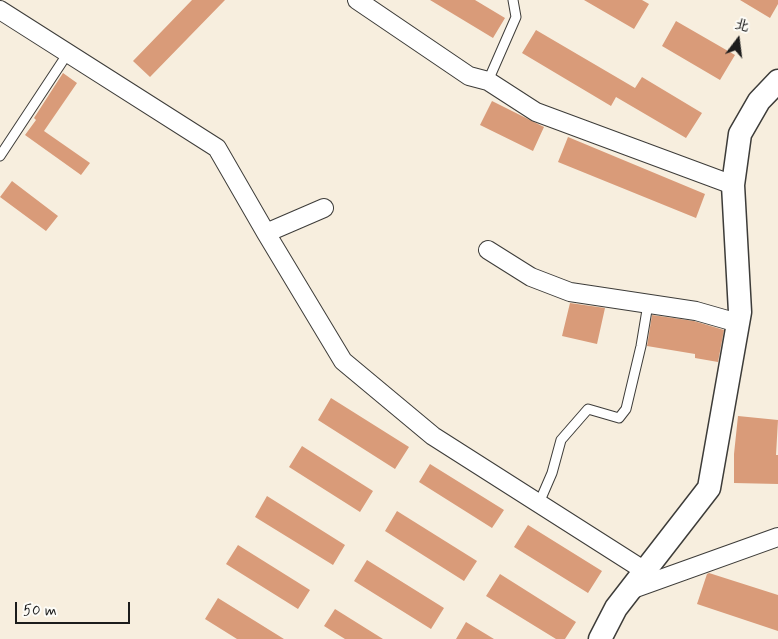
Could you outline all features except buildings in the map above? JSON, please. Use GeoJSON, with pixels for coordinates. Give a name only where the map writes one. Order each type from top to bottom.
{"type":"FeatureCollection","features":[{"type":"Feature","properties":{"kind":"street"},"geometry":{"type":"LineString","coordinates":[[357,0],[469,76],[488,81],[536,112],[733,185]]}},
{"type":"Feature","properties":{"kind":"street"},"geometry":{"type":"LineString","coordinates":[[1,12],[217,148],[343,361],[433,436],[645,571]]}},
{"type":"Feature","properties":{"kind":"street"},"geometry":{"type":"LineString","coordinates":[[600,639],[616,608],[709,488],[740,312],[733,185],[740,134],[759,101],[776,86]]}},
{"type":"Feature","properties":{"kind":"street"},"geometry":{"type":"LineString","coordinates":[[266,233],[324,208]]}},
{"type":"Feature","properties":{"kind":"street"},"geometry":{"type":"LineString","coordinates":[[488,250],[531,277],[570,292],[696,311],[738,323]]}},
{"type":"Feature","properties":{"kind":"street"},"geometry":{"type":"LineString","coordinates":[[630,590],[778,537]]}},
{"type":"Feature","properties":{"kind":"lane"},"geometry":{"type":"LineString","coordinates":[[488,81],[516,17],[513,0]]}},
{"type":"Feature","properties":{"kind":"lane"},"geometry":{"type":"LineString","coordinates":[[0,156],[68,53]]}},
{"type":"Feature","properties":{"kind":"lane"},"geometry":{"type":"LineString","coordinates":[[539,503],[552,473],[561,440],[588,409],[619,418],[626,409],[641,346],[648,304]]}}]}
